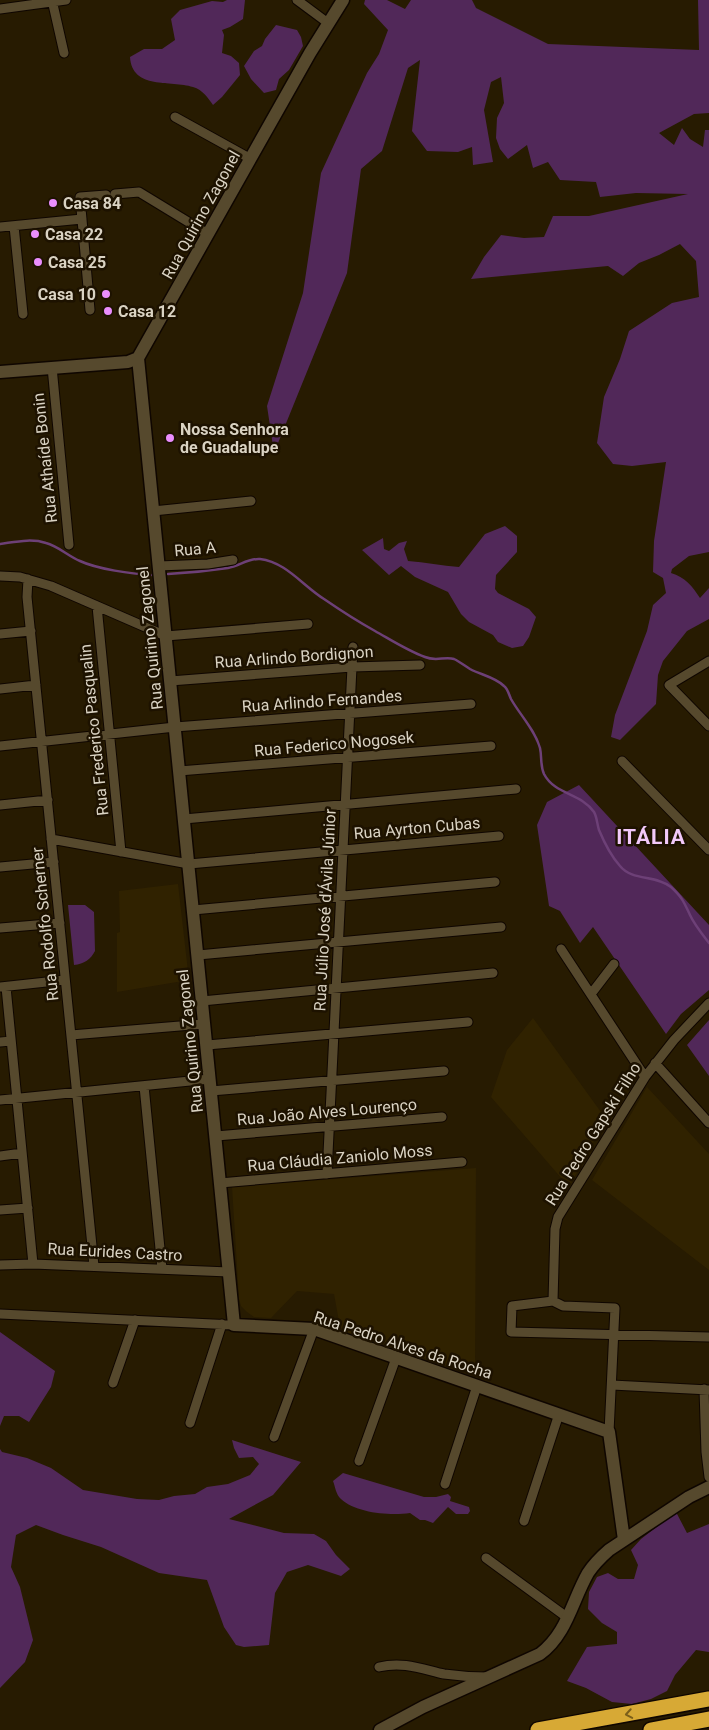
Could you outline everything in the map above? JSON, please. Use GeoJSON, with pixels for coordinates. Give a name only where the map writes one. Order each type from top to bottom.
{"type":"FeatureCollection","features":[{"type":"Feature","properties":{"kind":"highway"},"geometry":{"type":"LineString","coordinates":[[538,1730],[709,1699]]}},
{"type":"Feature","properties":{"kind":"highway"},"geometry":{"type":"LineString","coordinates":[[651,1730],[709,1719]]}},
{"type":"Feature","properties":{"kind":"street"},"geometry":{"type":"LineString","coordinates":[[0,9],[66,0]]}},
{"type":"Feature","properties":{"kind":"street"},"geometry":{"type":"LineString","coordinates":[[297,0],[328,23]]}},
{"type":"Feature","properties":{"kind":"street","name":"Rua Quirino Zagonel"},"geometry":{"type":"LineString","coordinates":[[228,1325],[229,1272],[138,358],[328,23],[343,0]]}},
{"type":"Feature","properties":{"kind":"street"},"geometry":{"type":"LineString","coordinates":[[52,1],[64,53]]}},
{"type":"Feature","properties":{"kind":"street"},"geometry":{"type":"LineString","coordinates":[[175,117],[251,159]]}},
{"type":"Feature","properties":{"kind":"street"},"geometry":{"type":"LineString","coordinates":[[90,310],[80,198],[139,192],[208,234]]}},
{"type":"Feature","properties":{"kind":"street"},"geometry":{"type":"LineString","coordinates":[[0,227],[82,219]]}},
{"type":"Feature","properties":{"kind":"street"},"geometry":{"type":"LineString","coordinates":[[14,226],[23,314]]}},
{"type":"Feature","properties":{"kind":"street"},"geometry":{"type":"LineString","coordinates":[[0,372],[128,362],[138,358]]}},
{"type":"Feature","properties":{"kind":"street","name":"Rua Athaíde Bonin"},"geometry":{"type":"LineString","coordinates":[[52,367],[69,545]]}},
{"type":"Feature","properties":{"kind":"street"},"geometry":{"type":"LineString","coordinates":[[153,511],[252,501]]}},
{"type":"Feature","properties":{"kind":"street","name":"Rua A"},"geometry":{"type":"LineString","coordinates":[[159,566],[208,564],[233,560]]}},
{"type":"Feature","properties":{"kind":"street"},"geometry":{"type":"LineString","coordinates":[[0,576],[28,579],[61,590],[166,636],[308,624]]}},
{"type":"Feature","properties":{"kind":"street","name":"Rua Rodolfo Scherner"},"geometry":{"type":"LineString","coordinates":[[28,579],[27,597],[94,1266]]}},
{"type":"Feature","properties":{"kind":"street","name":"Rua Frederico Pasqualin"},"geometry":{"type":"LineString","coordinates":[[97,606],[121,852]]}},
{"type":"Feature","properties":{"kind":"street"},"geometry":{"type":"LineString","coordinates":[[0,634],[31,631]]}},
{"type":"Feature","properties":{"kind":"street","name":"Rua Júlio José d'Ávila Júnior"},"geometry":{"type":"LineString","coordinates":[[327,1174],[353,648]]}},
{"type":"Feature","properties":{"kind":"street"},"geometry":{"type":"LineString","coordinates":[[709,661],[669,685],[709,726]]}},
{"type":"Feature","properties":{"kind":"street","name":"Rua Arlindo Bordignon"},"geometry":{"type":"LineString","coordinates":[[170,681],[352,666],[420,665]]}},
{"type":"Feature","properties":{"kind":"street"},"geometry":{"type":"LineString","coordinates":[[0,689],[36,685]]}},
{"type":"Feature","properties":{"kind":"street","name":"Rua Arlindo Fernandes"},"geometry":{"type":"LineString","coordinates":[[0,746],[175,727],[471,704]]}},
{"type":"Feature","properties":{"kind":"street","name":"Rua Federico Nogosek"},"geometry":{"type":"LineString","coordinates":[[179,772],[491,746]]}},
{"type":"Feature","properties":{"kind":"street"},"geometry":{"type":"LineString","coordinates":[[622,761],[709,850]]}},
{"type":"Feature","properties":{"kind":"street"},"geometry":{"type":"LineString","coordinates":[[184,819],[516,789]]}},
{"type":"Feature","properties":{"kind":"street"},"geometry":{"type":"LineString","coordinates":[[0,805],[48,800]]}},
{"type":"Feature","properties":{"kind":"street","name":"Rua Ayrton Cubas"},"geometry":{"type":"LineString","coordinates":[[51,839],[189,864],[499,836]]}},
{"type":"Feature","properties":{"kind":"street"},"geometry":{"type":"LineString","coordinates":[[0,867],[54,862]]}},
{"type":"Feature","properties":{"kind":"street"},"geometry":{"type":"LineString","coordinates":[[193,910],[495,882]]}},
{"type":"Feature","properties":{"kind":"street"},"geometry":{"type":"LineString","coordinates":[[0,928],[60,923]]}},
{"type":"Feature","properties":{"kind":"street"},"geometry":{"type":"LineString","coordinates":[[198,955],[501,927]]}},
{"type":"Feature","properties":{"kind":"street"},"geometry":{"type":"LineString","coordinates":[[561,949],[645,1077]]}},
{"type":"Feature","properties":{"kind":"street"},"geometry":{"type":"LineString","coordinates":[[591,994],[614,964]]}},
{"type":"Feature","properties":{"kind":"street"},"geometry":{"type":"LineString","coordinates":[[202,1001],[493,973]]}},
{"type":"Feature","properties":{"kind":"street"},"geometry":{"type":"LineString","coordinates":[[33,1264],[11,1041],[3,987],[66,980]]}},
{"type":"Feature","properties":{"kind":"street","name":"Rua Pedro Gapski Filho"},"geometry":{"type":"LineString","coordinates":[[553,1301],[555,1229],[558,1217],[645,1077],[674,1040],[709,1003]]}},
{"type":"Feature","properties":{"kind":"street"},"geometry":{"type":"LineString","coordinates":[[207,1045],[468,1022]]}},
{"type":"Feature","properties":{"kind":"street"},"geometry":{"type":"LineString","coordinates":[[71,1035],[204,1024]]}},
{"type":"Feature","properties":{"kind":"street"},"geometry":{"type":"LineString","coordinates":[[0,1042],[11,1041]]}},
{"type":"Feature","properties":{"kind":"street"},"geometry":{"type":"LineString","coordinates":[[655,1063],[709,1123]]}},
{"type":"Feature","properties":{"kind":"street"},"geometry":{"type":"LineString","coordinates":[[0,1100],[144,1086],[331,1080],[444,1071]]}},
{"type":"Feature","properties":{"kind":"street"},"geometry":{"type":"LineString","coordinates":[[144,1086],[162,1269]]}},
{"type":"Feature","properties":{"kind":"street","name":"Rua João Alves Lourenço"},"geometry":{"type":"LineString","coordinates":[[216,1136],[442,1117]]}},
{"type":"Feature","properties":{"kind":"street"},"geometry":{"type":"LineString","coordinates":[[0,1156],[22,1153]]}},
{"type":"Feature","properties":{"kind":"street","name":"Rua Cláudia Zaniolo Moss"},"geometry":{"type":"LineString","coordinates":[[220,1182],[462,1162]]}},
{"type":"Feature","properties":{"kind":"street"},"geometry":{"type":"LineString","coordinates":[[0,1210],[28,1208]]}},
{"type":"Feature","properties":{"kind":"street","name":"Rua Eurides Castro"},"geometry":{"type":"LineString","coordinates":[[1,1266],[33,1264],[229,1272]]}},
{"type":"Feature","properties":{"kind":"street"},"geometry":{"type":"LineString","coordinates":[[624,1540],[609,1432],[612,1385],[614,1335],[615,1308],[563,1306],[553,1301],[512,1306],[511,1332],[614,1335],[709,1337]]}},
{"type":"Feature","properties":{"kind":"street","name":"Rua Pedro Alves da Rocha"},"geometry":{"type":"LineString","coordinates":[[0,1314],[314,1329],[609,1432]]}},
{"type":"Feature","properties":{"kind":"street"},"geometry":{"type":"LineString","coordinates":[[113,1383],[134,1320]]}},
{"type":"Feature","properties":{"kind":"street"},"geometry":{"type":"LineString","coordinates":[[190,1423],[228,1325]]}},
{"type":"Feature","properties":{"kind":"street"},"geometry":{"type":"LineString","coordinates":[[274,1438],[314,1329]]}},
{"type":"Feature","properties":{"kind":"street"},"geometry":{"type":"LineString","coordinates":[[359,1461],[396,1358]]}},
{"type":"Feature","properties":{"kind":"street"},"geometry":{"type":"LineString","coordinates":[[612,1385],[707,1390],[706,1452],[709,1477]]}},
{"type":"Feature","properties":{"kind":"street"},"geometry":{"type":"LineString","coordinates":[[445,1484],[477,1386]]}},
{"type":"Feature","properties":{"kind":"street"},"geometry":{"type":"LineString","coordinates":[[524,1521],[559,1414]]}},
{"type":"Feature","properties":{"kind":"street"},"geometry":{"type":"LineString","coordinates":[[380,1730],[424,1707],[531,1659],[548,1648],[560,1633],[594,1565],[605,1553],[689,1497],[709,1487]]}},
{"type":"Feature","properties":{"kind":"street"},"geometry":{"type":"LineString","coordinates":[[486,1558],[568,1618]]}},
{"type":"Feature","properties":{"kind":"street"},"geometry":{"type":"LineString","coordinates":[[379,1667],[395,1664],[454,1675],[490,1677]]}},
{"type":"Feature","properties":{"kind":"shaded area"},"geometry":{"type":"Polygon","coordinates":[[[227,0],[245,0],[243,19],[222,30],[224,35],[222,53],[231,56],[239,63],[240,75],[213,105],[197,88],[154,82],[138,75],[132,67],[130,57],[144,49],[162,49],[175,40],[171,19],[180,10],[212,1],[223,2],[227,0]]]}},
{"type":"Feature","properties":{"kind":"shaded area"},"geometry":{"type":"Polygon","coordinates":[[[365,0],[387,0],[405,9],[411,0],[472,0],[476,8],[548,44],[699,50],[698,0],[709,0],[709,113],[694,114],[659,133],[674,145],[682,128],[690,139],[703,147],[705,130],[709,130],[709,552],[689,556],[672,569],[671,573],[688,583],[700,598],[709,588],[709,619],[687,631],[663,661],[658,675],[656,704],[620,740],[611,737],[615,715],[647,631],[653,605],[666,593],[663,578],[653,572],[654,541],[666,462],[632,466],[613,464],[597,443],[604,397],[620,359],[629,331],[672,303],[699,297],[696,261],[680,244],[639,263],[623,276],[608,266],[471,279],[484,257],[501,235],[524,238],[544,237],[553,216],[589,216],[688,194],[636,193],[600,197],[596,182],[560,180],[548,162],[533,168],[527,145],[508,159],[500,149],[496,138],[497,118],[504,103],[501,77],[491,82],[484,110],[493,162],[473,165],[472,147],[458,152],[427,151],[412,131],[420,60],[408,68],[382,151],[361,169],[347,273],[274,453],[267,406],[303,293],[321,173],[367,73],[379,54],[388,30],[364,4],[365,0]]]}},
{"type":"Feature","properties":{"kind":"shaded area"},"geometry":{"type":"Polygon","coordinates":[[[276,25],[297,30],[303,46],[289,70],[279,79],[276,90],[264,93],[251,79],[244,66],[254,51],[262,46],[276,25]]]}},
{"type":"Feature","properties":{"kind":"shaded area"},"geometry":{"type":"Polygon","coordinates":[[[505,526],[517,536],[517,552],[496,575],[495,589],[498,593],[529,609],[536,617],[529,637],[523,646],[512,648],[498,642],[493,635],[469,622],[461,614],[448,592],[415,577],[401,566],[389,575],[362,550],[383,538],[384,549],[389,551],[399,543],[407,541],[404,549],[408,561],[459,567],[485,534],[505,526]]]}},
{"type":"Feature","properties":{"kind":"shaded area"},"geometry":{"type":"Polygon","coordinates":[[[579,785],[709,925],[709,990],[681,1014],[666,1034],[593,927],[580,943],[560,911],[549,906],[537,825],[547,802],[579,785]]]}},
{"type":"Feature","properties":{"kind":"shaded area"},"geometry":{"type":"Polygon","coordinates":[[[178,884],[189,980],[117,992],[117,933],[120,932],[119,891],[178,884]]]}},
{"type":"Feature","properties":{"kind":"shaded area"},"geometry":{"type":"Polygon","coordinates":[[[68,905],[85,905],[94,912],[95,951],[87,961],[81,964],[74,965],[68,905]]]}},
{"type":"Feature","properties":{"kind":"shaded area"},"geometry":{"type":"Polygon","coordinates":[[[533,1018],[606,1119],[569,1187],[491,1097],[507,1050],[533,1018]]]}},
{"type":"Feature","properties":{"kind":"shaded area"},"geometry":{"type":"Polygon","coordinates":[[[709,1020],[709,1076],[687,1045],[709,1020]]]}},
{"type":"Feature","properties":{"kind":"shaded area"},"geometry":{"type":"Polygon","coordinates":[[[647,1087],[709,1154],[709,1270],[592,1180],[647,1087]]]}},
{"type":"Feature","properties":{"kind":"shaded area"},"geometry":{"type":"Polygon","coordinates":[[[476,1168],[475,1375],[347,1332],[340,1327],[334,1294],[297,1291],[271,1318],[254,1317],[241,1306],[232,1187],[476,1168]]]}},
{"type":"Feature","properties":{"kind":"shaded area"},"geometry":{"type":"Polygon","coordinates":[[[0,1332],[55,1371],[51,1387],[29,1422],[19,1416],[4,1416],[0,1426],[0,1332]]]}},
{"type":"Feature","properties":{"kind":"shaded area"},"geometry":{"type":"Polygon","coordinates":[[[232,1440],[301,1462],[273,1495],[229,1519],[284,1533],[314,1534],[326,1541],[336,1555],[350,1569],[341,1576],[308,1565],[287,1572],[275,1593],[269,1645],[244,1647],[236,1645],[224,1627],[207,1580],[159,1573],[101,1547],[36,1525],[16,1535],[11,1567],[20,1587],[33,1640],[25,1662],[0,1688],[0,1449],[2,1452],[27,1458],[51,1468],[83,1490],[137,1499],[159,1500],[195,1494],[207,1487],[228,1484],[250,1475],[259,1464],[253,1457],[239,1458],[232,1440]]]}},
{"type":"Feature","properties":{"kind":"shaded area"},"geometry":{"type":"Polygon","coordinates":[[[343,1473],[424,1497],[448,1494],[451,1497],[450,1501],[469,1507],[470,1511],[468,1514],[456,1514],[448,1507],[433,1523],[420,1520],[410,1513],[383,1514],[355,1508],[341,1499],[333,1481],[343,1473]]]}},
{"type":"Feature","properties":{"kind":"shaded area"},"geometry":{"type":"Polygon","coordinates":[[[676,1512],[687,1533],[709,1524],[709,1652],[696,1650],[675,1675],[667,1691],[651,1699],[632,1704],[612,1702],[586,1688],[567,1681],[587,1647],[617,1644],[617,1632],[602,1623],[588,1609],[589,1592],[597,1577],[608,1573],[618,1579],[634,1579],[638,1565],[631,1550],[641,1539],[676,1512]]]}},
{"type":"Feature","properties":{"kind":"waterway"},"geometry":{"type":"LineString","coordinates":[[0,544],[23,541],[50,544],[87,564],[105,569],[151,575]]}},
{"type":"Feature","properties":{"kind":"waterway"},"geometry":{"type":"LineString","coordinates":[[168,574],[228,568],[256,559],[269,561],[294,575],[316,594],[406,649],[429,658],[454,659],[500,683],[506,689],[535,735],[540,748],[543,771],[549,781],[589,806],[596,816],[605,844],[625,871],[665,883],[675,891],[709,943]]}},
{"type":"Feature","properties":{"kind":"place","name":"Casa 84"},"geometry":{"type":"Point","coordinates":[53,203]}},
{"type":"Feature","properties":{"kind":"place","name":"Casa 22"},"geometry":{"type":"Point","coordinates":[35,234]}},
{"type":"Feature","properties":{"kind":"place","name":"Casa 25"},"geometry":{"type":"Point","coordinates":[38,262]}},
{"type":"Feature","properties":{"kind":"place","name":"Casa 10"},"geometry":{"type":"Point","coordinates":[106,294]}},
{"type":"Feature","properties":{"kind":"place","name":"Casa 12"},"geometry":{"type":"Point","coordinates":[108,311]}},
{"type":"Feature","properties":{"kind":"place","name":"Nossa Senhora de Guadalupe"},"geometry":{"type":"Point","coordinates":[170,438]}},
{"type":"Feature","properties":{"kind":"district","name":"ITÁLIA"},"geometry":{"type":"Point","coordinates":[651,837]}}]}
